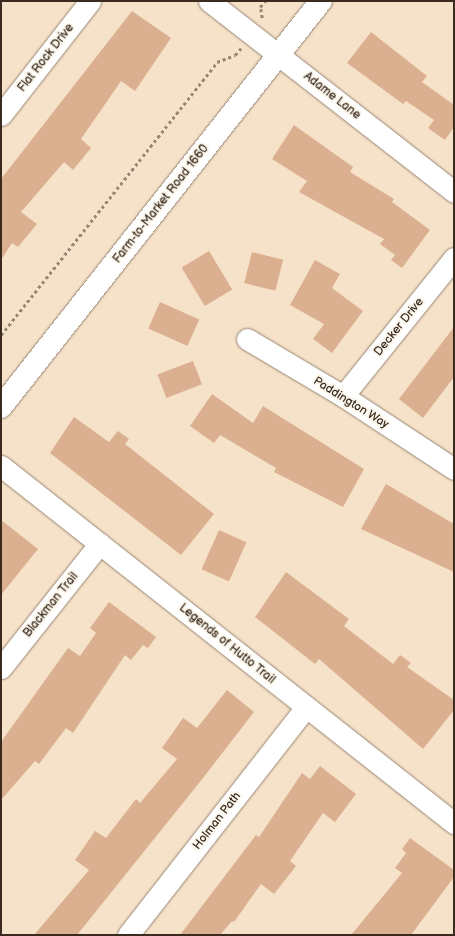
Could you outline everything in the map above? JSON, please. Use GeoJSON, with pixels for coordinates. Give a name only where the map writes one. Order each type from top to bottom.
{"type":"FeatureCollection","features":[{"type":"Feature","properties":{"kind":"main road","name":"Farm-to-Market Road 1660"},"geometry":{"type":"LineString","coordinates":[[1,407],[321,1]]}},
{"type":"Feature","properties":{"kind":"street","name":"Flat Rock Drive"},"geometry":{"type":"LineString","coordinates":[[1,115],[90,1]]}},
{"type":"Feature","properties":{"kind":"street","name":"Adame Lane"},"geometry":{"type":"LineString","coordinates":[[209,1],[279,54],[454,192]]}},
{"type":"Feature","properties":{"kind":"street","name":"Decker Drive"},"geometry":{"type":"LineString","coordinates":[[343,396],[454,258]]}},
{"type":"Feature","properties":{"kind":"street","name":"Paddington Way"},"geometry":{"type":"LineString","coordinates":[[247,339],[343,396],[454,469]]}},
{"type":"Feature","properties":{"kind":"street","name":"Legends of Hutto Trail"},"geometry":{"type":"LineString","coordinates":[[1,466],[454,823]]}},
{"type":"Feature","properties":{"kind":"street","name":"Blackman Trail"},"geometry":{"type":"LineString","coordinates":[[1,668],[100,543]]}},
{"type":"Feature","properties":{"kind":"street","name":"Holman Path"},"geometry":{"type":"LineString","coordinates":[[128,935],[306,707]]}},
{"type":"Feature","properties":{"kind":"path"},"geometry":{"type":"LineString","coordinates":[[263,20],[260,7],[265,1]]}},
{"type":"Feature","properties":{"kind":"path"},"geometry":{"type":"LineString","coordinates":[[1,335],[217,62],[235,55]]}},
{"type":"Feature","properties":{"kind":"building"},"geometry":{"type":"Polygon","coordinates":[[[132,11],[171,38],[135,91],[121,81],[81,139],[91,148],[73,170],[64,162],[21,212],[37,224],[18,247],[12,243],[1,260],[1,179],[132,11]]]}},
{"type":"Feature","properties":{"kind":"building"},"geometry":{"type":"Polygon","coordinates":[[[371,32],[427,76],[422,82],[454,105],[454,127],[445,140],[428,128],[434,120],[406,101],[403,104],[347,63],[371,32]]]}},
{"type":"Feature","properties":{"kind":"building"},"geometry":{"type":"Polygon","coordinates":[[[294,125],[353,167],[350,172],[394,199],[392,202],[430,230],[402,268],[391,260],[395,255],[380,244],[384,239],[299,192],[307,181],[272,159],[294,125]]]}},
{"type":"Feature","properties":{"kind":"building"},"geometry":{"type":"Polygon","coordinates":[[[209,251],[232,290],[205,306],[182,267],[209,251]]]}},
{"type":"Feature","properties":{"kind":"building"},"geometry":{"type":"Polygon","coordinates":[[[252,252],[283,260],[275,291],[244,283],[252,252]]]}},
{"type":"Feature","properties":{"kind":"building"},"geometry":{"type":"Polygon","coordinates":[[[315,260],[340,274],[332,288],[363,311],[332,353],[313,339],[324,324],[290,305],[315,260]]]}},
{"type":"Feature","properties":{"kind":"building"},"geometry":{"type":"Polygon","coordinates":[[[160,302],[199,319],[187,346],[148,328],[160,302]]]}},
{"type":"Feature","properties":{"kind":"building"},"geometry":{"type":"Polygon","coordinates":[[[454,327],[454,377],[423,418],[399,399],[454,327]]]}},
{"type":"Feature","properties":{"kind":"building"},"geometry":{"type":"Polygon","coordinates":[[[193,361],[202,384],[166,398],[158,375],[193,361]]]}},
{"type":"Feature","properties":{"kind":"building"},"geometry":{"type":"Polygon","coordinates":[[[212,394],[253,423],[263,406],[364,469],[343,507],[274,472],[276,468],[220,435],[214,443],[190,426],[212,394]]]}},
{"type":"Feature","properties":{"kind":"building"},"geometry":{"type":"Polygon","coordinates":[[[74,417],[109,442],[118,431],[129,439],[125,444],[214,514],[181,555],[50,453],[74,417]]]}},
{"type":"Feature","properties":{"kind":"building"},"geometry":{"type":"Polygon","coordinates":[[[386,484],[454,524],[454,572],[361,529],[386,484]]]}},
{"type":"Feature","properties":{"kind":"building"},"geometry":{"type":"Polygon","coordinates":[[[1,520],[38,549],[1,595],[1,520]]]}},
{"type":"Feature","properties":{"kind":"building"},"geometry":{"type":"Polygon","coordinates":[[[219,530],[246,542],[229,581],[202,569],[219,530]]]}},
{"type":"Feature","properties":{"kind":"building"},"geometry":{"type":"Polygon","coordinates":[[[286,572],[349,619],[344,626],[393,664],[400,655],[411,663],[407,667],[454,700],[454,710],[423,749],[319,659],[315,664],[255,617],[286,572]]]}},
{"type":"Feature","properties":{"kind":"building"},"geometry":{"type":"Polygon","coordinates":[[[109,602],[156,637],[148,648],[143,645],[131,660],[125,655],[73,733],[66,728],[39,764],[35,761],[1,800],[1,742],[68,648],[80,656],[96,633],[90,628],[109,602]]]}},
{"type":"Feature","properties":{"kind":"building"},"geometry":{"type":"Polygon","coordinates":[[[227,690],[254,712],[203,778],[77,935],[34,935],[89,870],[75,860],[95,831],[106,838],[136,799],[140,803],[177,759],[162,748],[183,718],[197,728],[227,690]]]}},
{"type":"Feature","properties":{"kind":"building"},"geometry":{"type":"Polygon","coordinates":[[[320,766],[356,794],[335,822],[323,813],[290,861],[296,866],[274,894],[261,884],[234,922],[232,921],[220,935],[180,935],[256,835],[259,837],[302,773],[310,779],[320,766]]]}},
{"type":"Feature","properties":{"kind":"building"},"geometry":{"type":"Polygon","coordinates":[[[410,838],[454,870],[454,877],[411,935],[351,935],[402,873],[395,868],[406,853],[402,849],[410,838]]]}}]}
